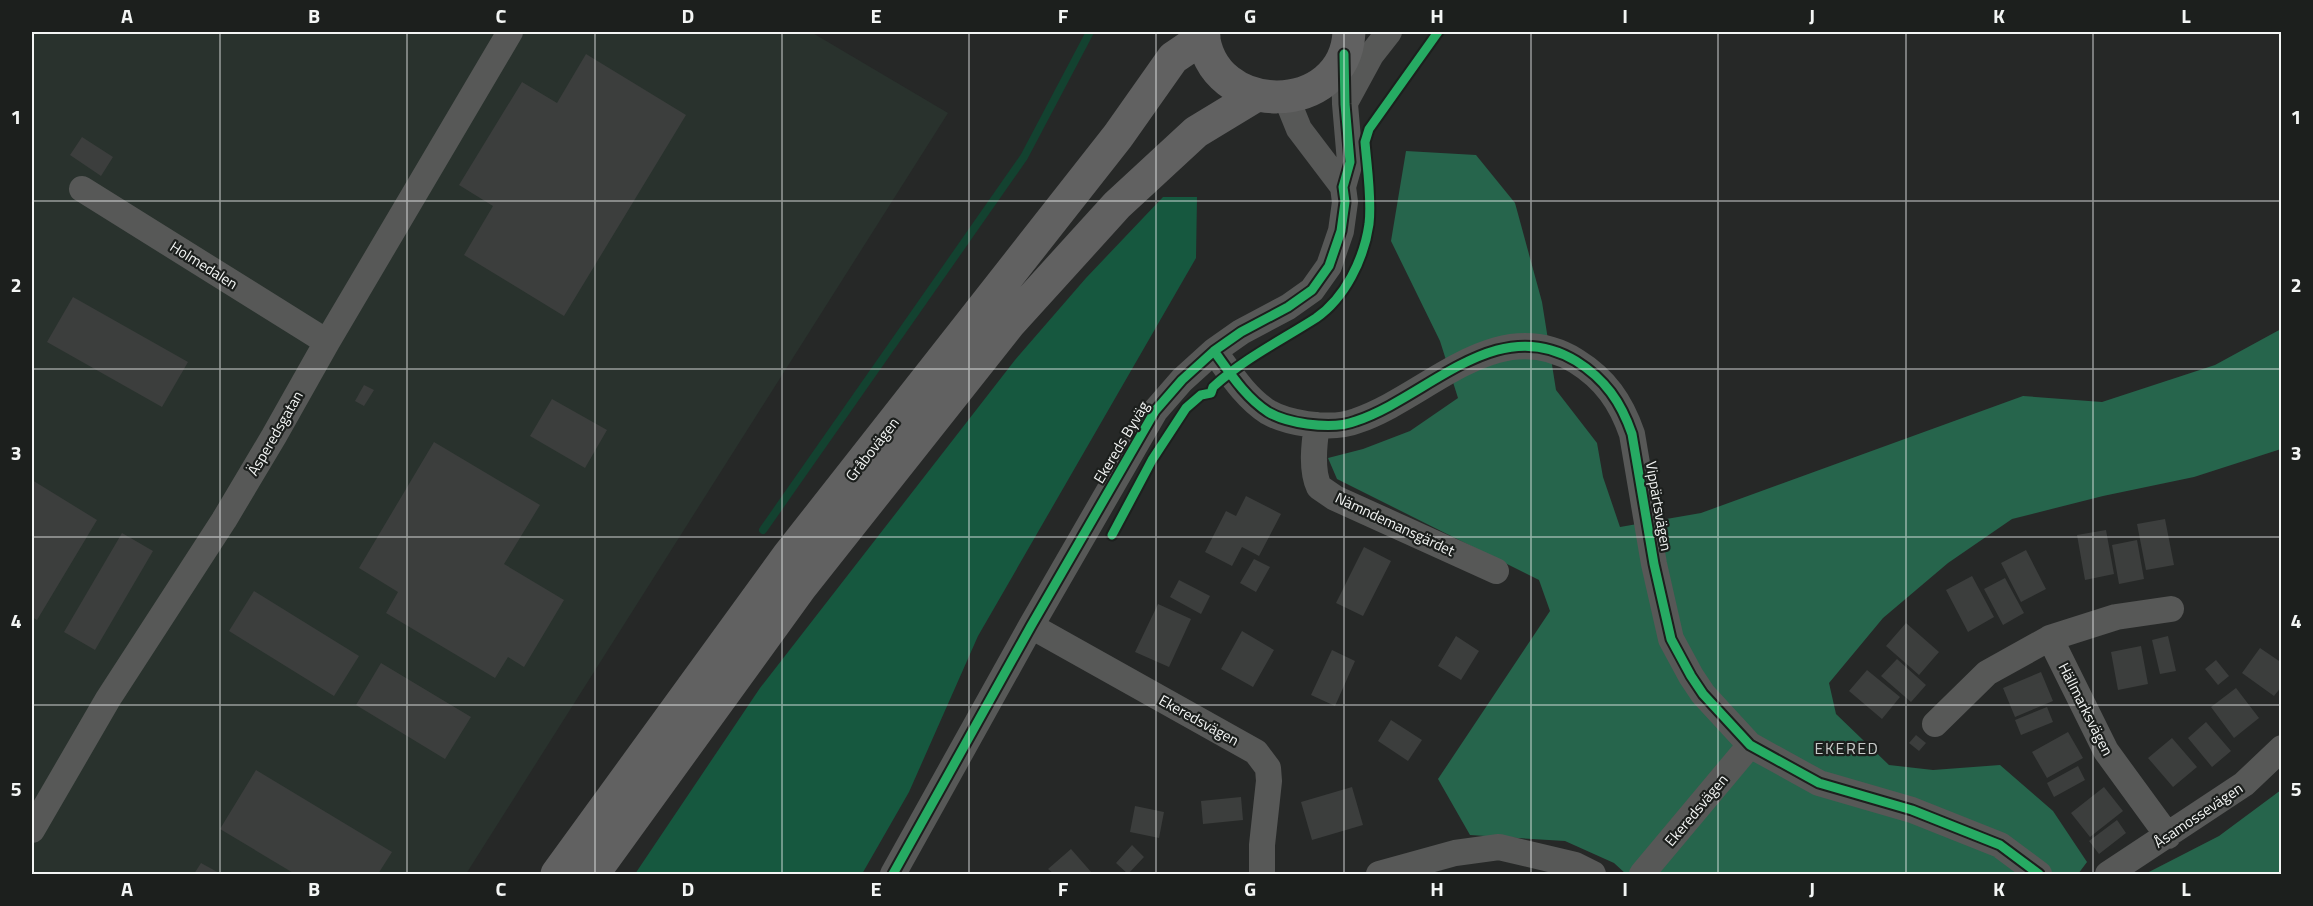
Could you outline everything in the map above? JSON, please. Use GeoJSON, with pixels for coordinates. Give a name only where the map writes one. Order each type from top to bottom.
{"type":"FeatureCollection","features":[{"type":"Feature","properties":{"kind":"main road"},"geometry":{"type":"LineString","coordinates":[[1203,34],[1210,56],[1222,74],[1244,90],[1272,96]]}},
{"type":"Feature","properties":{"kind":"main road","name":"Gråbovägen"},"geometry":{"type":"LineString","coordinates":[[557,874],[788,556],[1118,136],[1173,58],[1203,34]]}},
{"type":"Feature","properties":{"kind":"main road","name":"Gråbovägen"},"geometry":{"type":"LineString","coordinates":[[593,874],[800,588],[1009,324],[1117,205],[1196,132],[1272,96],[1299,94],[1321,83],[1330,74],[1347,43]]}},
{"type":"Feature","properties":{"kind":"street","name":"Äsperedsgatan"},"geometry":{"type":"LineString","coordinates":[[32,830],[108,699],[229,512],[510,32]]}},
{"type":"Feature","properties":{"kind":"street"},"geometry":{"type":"LineString","coordinates":[[1345,104],[1371,55],[1389,32]]}},
{"type":"Feature","properties":{"kind":"street","name":"Ekereds Byväg"},"geometry":{"type":"LineString","coordinates":[[893,874],[1031,626],[1155,411],[1182,380],[1214,351],[1241,332],[1288,307],[1312,290],[1329,266],[1336,249],[1343,219],[1345,202],[1343,187],[1350,162],[1345,104],[1347,43]]}},
{"type":"Feature","properties":{"kind":"street"},"geometry":{"type":"LineString","coordinates":[[1272,96],[1343,187]]}},
{"type":"Feature","properties":{"kind":"street","name":"Holmedalen"},"geometry":{"type":"LineString","coordinates":[[82,189],[327,342]]}},
{"type":"Feature","properties":{"kind":"street","name":"Vippärtsvägen"},"geometry":{"type":"LineString","coordinates":[[1214,351],[1244,392],[1269,412],[1290,421],[1317,425],[1355,422],[1385,408],[1462,363],[1494,350],[1521,345],[1561,352],[1600,378],[1617,399],[1632,434],[1654,564],[1671,639],[1703,694],[1750,745],[1819,783],[1912,810],[2000,845],[2039,874]]}},
{"type":"Feature","properties":{"kind":"street","name":"Nämndemansgärdet"},"geometry":{"type":"LineString","coordinates":[[1317,425],[1314,441],[1315,474],[1319,488],[1335,498],[1496,571]]}},
{"type":"Feature","properties":{"kind":"street"},"geometry":{"type":"LineString","coordinates":[[1935,724],[1987,673],[2050,638],[2116,617],[2171,609]]}},
{"type":"Feature","properties":{"kind":"street","name":"Ekeredsvägen"},"geometry":{"type":"LineString","coordinates":[[1031,626],[1256,752],[1268,768],[1269,781],[1262,845],[1263,874]]}},
{"type":"Feature","properties":{"kind":"street","name":"Hällmarksvägen"},"geometry":{"type":"LineString","coordinates":[[2050,638],[2106,751],[2168,836]]}},
{"type":"Feature","properties":{"kind":"street","name":"Ekeredsvägen"},"geometry":{"type":"LineString","coordinates":[[1641,874],[1750,745]]}},
{"type":"Feature","properties":{"kind":"street","name":"Åsamossevägen"},"geometry":{"type":"LineString","coordinates":[[2108,874],[2244,784],[2282,748]]}},
{"type":"Feature","properties":{"kind":"street"},"geometry":{"type":"LineString","coordinates":[[1379,874],[1455,853],[1499,847],[1575,865],[1593,874]]}},
{"type":"Feature","properties":{"kind":"shaded area"},"geometry":{"type":"Polygon","coordinates":[[[32,32],[811,32],[948,113],[466,874],[32,874],[32,32]]]}},
{"type":"Feature","properties":{"kind":"green space"},"geometry":{"type":"Polygon","coordinates":[[[1406,151],[1476,155],[1515,203],[1542,302],[1556,390],[1597,443],[1603,477],[1620,527],[1701,513],[2023,396],[2102,402],[2215,365],[2281,329],[2281,449],[2194,477],[2103,496],[2012,519],[1948,563],[1883,618],[1829,683],[1836,714],[1889,765],[1933,770],[2000,765],[2053,811],[2087,862],[2078,874],[1626,874],[1614,863],[1565,841],[1470,835],[1438,779],[1550,611],[1539,580],[1337,479],[1328,458],[1363,449],[1410,431],[1458,398],[1440,341],[1391,241],[1406,151]]]}},
{"type":"Feature","properties":{"kind":"green space"},"geometry":{"type":"Polygon","coordinates":[[[1163,197],[1197,197],[1196,258],[978,636],[909,792],[862,874],[635,874],[760,688],[1015,360],[1086,278],[1163,197]]]}},
{"type":"Feature","properties":{"kind":"green space"},"geometry":{"type":"Polygon","coordinates":[[[2281,790],[2281,874],[2145,874],[2219,836],[2281,790]]]}},
{"type":"Feature","properties":{"kind":"building"},"geometry":{"type":"Polygon","coordinates":[[[586,54],[686,115],[564,316],[464,255],[493,206],[459,185],[522,82],[557,103],[586,54]]]}},
{"type":"Feature","properties":{"kind":"building"},"geometry":{"type":"Polygon","coordinates":[[[82,137],[113,157],[101,176],[70,155],[82,137]]]}},
{"type":"Feature","properties":{"kind":"building"},"geometry":{"type":"Polygon","coordinates":[[[73,297],[188,362],[162,407],[47,342],[73,297]]]}},
{"type":"Feature","properties":{"kind":"building"},"geometry":{"type":"Polygon","coordinates":[[[364,385],[374,390],[364,406],[355,401],[364,385]]]}},
{"type":"Feature","properties":{"kind":"building"},"geometry":{"type":"Polygon","coordinates":[[[552,399],[607,430],[585,468],[530,436],[552,399]]]}},
{"type":"Feature","properties":{"kind":"building"},"geometry":{"type":"Polygon","coordinates":[[[434,442],[540,505],[504,564],[564,600],[524,667],[508,657],[495,678],[386,613],[398,592],[359,568],[434,442]]]}},
{"type":"Feature","properties":{"kind":"building"},"geometry":{"type":"Polygon","coordinates":[[[32,480],[97,520],[37,620],[32,617],[32,480]]]}},
{"type":"Feature","properties":{"kind":"building"},"geometry":{"type":"Polygon","coordinates":[[[1246,496],[1281,514],[1259,556],[1242,547],[1232,566],[1205,552],[1226,511],[1236,516],[1246,496]]]}},
{"type":"Feature","properties":{"kind":"building"},"geometry":{"type":"Polygon","coordinates":[[[2165,519],[2174,565],[2146,570],[2137,524],[2165,519]]]}},
{"type":"Feature","properties":{"kind":"building"},"geometry":{"type":"Polygon","coordinates":[[[2106,530],[2114,574],[2085,580],[2077,535],[2106,530]]]}},
{"type":"Feature","properties":{"kind":"building"},"geometry":{"type":"Polygon","coordinates":[[[122,533],[153,551],[95,650],[64,632],[122,533]]]}},
{"type":"Feature","properties":{"kind":"building"},"geometry":{"type":"Polygon","coordinates":[[[2137,540],[2144,579],[2119,584],[2112,545],[2137,540]]]}},
{"type":"Feature","properties":{"kind":"building"},"geometry":{"type":"Polygon","coordinates":[[[1364,547],[1391,561],[1363,616],[1336,603],[1364,547]]]}},
{"type":"Feature","properties":{"kind":"building"},"geometry":{"type":"Polygon","coordinates":[[[2026,550],[2046,589],[2021,602],[2001,563],[2026,550]]]}},
{"type":"Feature","properties":{"kind":"building"},"geometry":{"type":"Polygon","coordinates":[[[1254,559],[1270,567],[1256,592],[1240,583],[1254,559]]]}},
{"type":"Feature","properties":{"kind":"building"},"geometry":{"type":"Polygon","coordinates":[[[1972,576],[1994,617],[1968,632],[1946,590],[1972,576]]]}},
{"type":"Feature","properties":{"kind":"building"},"geometry":{"type":"Polygon","coordinates":[[[2005,578],[2024,613],[2003,625],[1984,589],[2005,578]]]}},
{"type":"Feature","properties":{"kind":"building"},"geometry":{"type":"Polygon","coordinates":[[[1179,580],[1210,596],[1201,614],[1170,597],[1179,580]]]}},
{"type":"Feature","properties":{"kind":"building"},"geometry":{"type":"Polygon","coordinates":[[[254,591],[359,656],[334,696],[229,631],[254,591]]]}},
{"type":"Feature","properties":{"kind":"building"},"geometry":{"type":"Polygon","coordinates":[[[1158,604],[1191,619],[1169,667],[1135,652],[1158,604]]]}},
{"type":"Feature","properties":{"kind":"building"},"geometry":{"type":"Polygon","coordinates":[[[1906,623],[1939,652],[1919,675],[1886,646],[1906,623]]]}},
{"type":"Feature","properties":{"kind":"building"},"geometry":{"type":"Polygon","coordinates":[[[1242,631],[1274,650],[1253,687],[1221,669],[1242,631]]]}},
{"type":"Feature","properties":{"kind":"building"},"geometry":{"type":"Polygon","coordinates":[[[1456,636],[1479,651],[1461,680],[1438,666],[1456,636]]]}},
{"type":"Feature","properties":{"kind":"building"},"geometry":{"type":"Polygon","coordinates":[[[2168,636],[2176,671],[2160,674],[2152,640],[2168,636]]]}},
{"type":"Feature","properties":{"kind":"building"},"geometry":{"type":"Polygon","coordinates":[[[2141,646],[2148,684],[2118,690],[2111,652],[2141,646]]]}},
{"type":"Feature","properties":{"kind":"building"},"geometry":{"type":"Polygon","coordinates":[[[2260,648],[2282,663],[2282,686],[2274,696],[2242,673],[2260,648]]]}},
{"type":"Feature","properties":{"kind":"building"},"geometry":{"type":"Polygon","coordinates":[[[1332,650],[1355,661],[1335,706],[1311,695],[1332,650]]]}},
{"type":"Feature","properties":{"kind":"building"},"geometry":{"type":"Polygon","coordinates":[[[1897,659],[1926,685],[1911,702],[1881,676],[1897,659]]]}},
{"type":"Feature","properties":{"kind":"building"},"geometry":{"type":"Polygon","coordinates":[[[2216,660],[2229,676],[2218,685],[2205,669],[2216,660]]]}},
{"type":"Feature","properties":{"kind":"building"},"geometry":{"type":"Polygon","coordinates":[[[381,663],[471,717],[445,759],[356,705],[381,663]]]}},
{"type":"Feature","properties":{"kind":"building"},"geometry":{"type":"Polygon","coordinates":[[[1867,670],[1900,697],[1882,719],[1849,691],[1867,670]]]}},
{"type":"Feature","properties":{"kind":"building"},"geometry":{"type":"Polygon","coordinates":[[[2041,672],[2053,701],[2015,717],[2003,688],[2041,672]]]}},
{"type":"Feature","properties":{"kind":"building"},"geometry":{"type":"Polygon","coordinates":[[[2236,688],[2259,718],[2234,738],[2211,707],[2236,688]]]}},
{"type":"Feature","properties":{"kind":"building"},"geometry":{"type":"Polygon","coordinates":[[[2047,707],[2053,722],[2021,735],[2015,720],[2047,707]]]}},
{"type":"Feature","properties":{"kind":"building"},"geometry":{"type":"Polygon","coordinates":[[[1391,720],[1422,740],[1408,761],[1378,741],[1391,720]]]}},
{"type":"Feature","properties":{"kind":"building"},"geometry":{"type":"Polygon","coordinates":[[[2206,722],[2231,751],[2212,767],[2188,738],[2206,722]]]}},
{"type":"Feature","properties":{"kind":"building"},"geometry":{"type":"Polygon","coordinates":[[[2068,732],[2083,758],[2047,778],[2032,752],[2068,732]]]}},
{"type":"Feature","properties":{"kind":"building"},"geometry":{"type":"Polygon","coordinates":[[[1916,735],[1926,743],[1919,751],[1909,743],[1916,735]]]}},
{"type":"Feature","properties":{"kind":"building"},"geometry":{"type":"Polygon","coordinates":[[[2172,738],[2197,767],[2173,787],[2148,758],[2172,738]]]}},
{"type":"Feature","properties":{"kind":"building"},"geometry":{"type":"Polygon","coordinates":[[[2078,766],[2085,780],[2054,797],[2047,783],[2078,766]]]}},
{"type":"Feature","properties":{"kind":"building"},"geometry":{"type":"Polygon","coordinates":[[[256,770],[392,852],[378,874],[295,874],[220,829],[256,770]]]}},
{"type":"Feature","properties":{"kind":"building"},"geometry":{"type":"Polygon","coordinates":[[[1352,787],[1363,825],[1312,840],[1301,802],[1352,787]]]}},
{"type":"Feature","properties":{"kind":"building"},"geometry":{"type":"Polygon","coordinates":[[[2104,787],[2123,811],[2090,837],[2071,813],[2104,787]]]}},
{"type":"Feature","properties":{"kind":"building"},"geometry":{"type":"Polygon","coordinates":[[[1241,797],[1243,820],[1203,824],[1201,801],[1241,797]]]}},
{"type":"Feature","properties":{"kind":"building"},"geometry":{"type":"Polygon","coordinates":[[[1135,806],[1164,812],[1159,838],[1130,832],[1135,806]]]}},
{"type":"Feature","properties":{"kind":"building"},"geometry":{"type":"Polygon","coordinates":[[[2117,820],[2126,833],[2099,854],[2089,841],[2117,820]]]}},
{"type":"Feature","properties":{"kind":"building"},"geometry":{"type":"Polygon","coordinates":[[[1132,845],[1144,857],[1128,874],[1116,863],[1132,845]]]}},
{"type":"Feature","properties":{"kind":"building"},"geometry":{"type":"Polygon","coordinates":[[[1071,849],[1091,874],[1054,874],[1048,869],[1071,849]]]}},
{"type":"Feature","properties":{"kind":"building"},"geometry":{"type":"Polygon","coordinates":[[[201,863],[221,874],[194,874],[201,863]]]}},
{"type":"Feature","properties":{"kind":"waterway"},"geometry":{"type":"LineString","coordinates":[[763,530],[1024,157],[1090,32]]}},
{"type":"Feature","properties":{"kind":"cycle path"},"geometry":{"type":"LineString","coordinates":[[1112,535],[1152,460],[1186,408],[1201,395],[1211,393],[1213,387],[1238,367],[1316,318],[1336,300],[1352,277],[1363,251],[1369,224],[1370,194],[1365,142],[1369,129],[1438,32]]}},
{"type":"Feature","properties":{"kind":"cycle path"},"geometry":{"type":"LineString","coordinates":[[893,874],[1031,626],[1155,411],[1182,380],[1214,351],[1241,332],[1288,307],[1312,290],[1329,266],[1341,231],[1345,202],[1343,187],[1350,162],[1344,54]]}},
{"type":"Feature","properties":{"kind":"cycle path"},"geometry":{"type":"LineString","coordinates":[[1214,351],[1245,392],[1268,412],[1292,421],[1325,426],[1350,423],[1383,410],[1463,364],[1490,352],[1518,346],[1547,349],[1576,361],[1611,392],[1628,422],[1654,564],[1671,639],[1703,694],[1750,745],[1819,783],[1912,810],[2000,845],[2039,874]]}},
{"type":"Feature","properties":{"kind":"district","name":"EKERED"},"geometry":{"type":"Point","coordinates":[1847,748]}}]}
